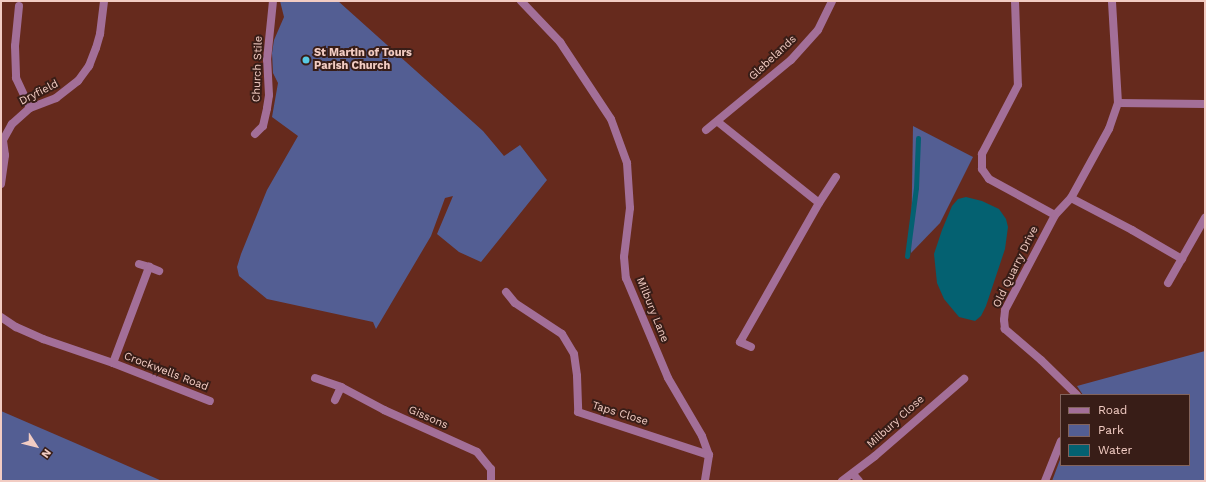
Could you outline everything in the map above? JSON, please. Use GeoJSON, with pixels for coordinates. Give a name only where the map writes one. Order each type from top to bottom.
{"type":"FeatureCollection","features":[{"type":"Feature","properties":{"kind":"street","name":"Dryfield"},"geometry":{"type":"LineString","coordinates":[[1,184],[5,155],[3,140],[12,124],[30,108],[56,98],[68,90],[82,76],[89,66],[100,34],[104,1]]}},
{"type":"Feature","properties":{"kind":"street","name":"Church Stile"},"geometry":{"type":"LineString","coordinates":[[255,134],[263,126],[269,95],[267,60],[273,1]]}},
{"type":"Feature","properties":{"kind":"street","name":"Milbury Lane"},"geometry":{"type":"LineString","coordinates":[[521,1],[560,42],[611,119],[627,164],[630,208],[624,257],[626,278],[668,378],[702,436],[708,455],[705,481]]}},
{"type":"Feature","properties":{"kind":"street","name":"Glebelands"},"geometry":{"type":"LineString","coordinates":[[706,130],[718,122],[791,60],[818,30],[832,1]]}},
{"type":"Feature","properties":{"kind":"street"},"geometry":{"type":"LineString","coordinates":[[1015,1],[1018,85],[982,154],[982,169],[989,179],[1055,215]]}},
{"type":"Feature","properties":{"kind":"street","name":"Old Quarry Drive"},"geometry":{"type":"LineString","coordinates":[[1075,394],[1041,360],[1005,330],[1004,320],[1005,310],[1055,215],[1071,198],[1109,128],[1118,103],[1112,1]]}},
{"type":"Feature","properties":{"kind":"street"},"geometry":{"type":"LineString","coordinates":[[20,6],[15,46],[16,78],[30,108]]}},
{"type":"Feature","properties":{"kind":"street"},"geometry":{"type":"LineString","coordinates":[[1118,103],[1205,104]]}},
{"type":"Feature","properties":{"kind":"street"},"geometry":{"type":"LineString","coordinates":[[718,122],[819,203]]}},
{"type":"Feature","properties":{"kind":"street"},"geometry":{"type":"LineString","coordinates":[[740,342],[819,203],[836,177]]}},
{"type":"Feature","properties":{"kind":"street"},"geometry":{"type":"LineString","coordinates":[[1071,198],[1132,230],[1182,259]]}},
{"type":"Feature","properties":{"kind":"street"},"geometry":{"type":"LineString","coordinates":[[1168,283],[1205,218]]}},
{"type":"Feature","properties":{"kind":"street"},"geometry":{"type":"LineString","coordinates":[[139,264],[160,271]]}},
{"type":"Feature","properties":{"kind":"street","name":"Crockwells Road"},"geometry":{"type":"LineString","coordinates":[[113,363],[149,267]]}},
{"type":"Feature","properties":{"kind":"street","name":"Taps Close"},"geometry":{"type":"LineString","coordinates":[[506,292],[515,303],[562,334],[574,354],[577,376],[578,412],[708,455]]}},
{"type":"Feature","properties":{"kind":"street","name":"Crockwells Road"},"geometry":{"type":"LineString","coordinates":[[1,317],[16,327],[43,339],[113,363],[210,401]]}},
{"type":"Feature","properties":{"kind":"street"},"geometry":{"type":"LineString","coordinates":[[731,339],[750,347]]}},
{"type":"Feature","properties":{"kind":"street","name":"Gissons"},"geometry":{"type":"LineString","coordinates":[[315,378],[341,387],[384,410],[477,452],[491,469],[491,481]]}},
{"type":"Feature","properties":{"kind":"street","name":"Milbury Close"},"geometry":{"type":"LineString","coordinates":[[842,481],[853,474],[964,379]]}},
{"type":"Feature","properties":{"kind":"street"},"geometry":{"type":"LineString","coordinates":[[335,400],[341,387]]}},
{"type":"Feature","properties":{"kind":"street"},"geometry":{"type":"LineString","coordinates":[[1045,481],[1060,443]]}},
{"type":"Feature","properties":{"kind":"street"},"geometry":{"type":"LineString","coordinates":[[853,474],[859,481]]}},
{"type":"Feature","properties":{"kind":"green space"},"geometry":{"type":"Polygon","coordinates":[[[280,1],[338,1],[483,131],[504,156],[520,145],[547,180],[481,262],[459,252],[437,234],[453,196],[445,198],[431,236],[376,329],[373,322],[267,299],[239,276],[237,267],[241,254],[267,190],[298,136],[272,117],[278,83],[273,73],[272,53],[274,40],[284,17],[280,1]]]}},
{"type":"Feature","properties":{"kind":"green space"},"geometry":{"type":"Polygon","coordinates":[[[913,126],[973,157],[940,223],[911,253],[913,126]]]}},
{"type":"Feature","properties":{"kind":"green space"},"geometry":{"type":"Polygon","coordinates":[[[1205,351],[1205,481],[1052,481],[1060,460],[1060,466],[1190,466],[1190,394],[1082,394],[1077,386],[1205,351]]]}},
{"type":"Feature","properties":{"kind":"green space"},"geometry":{"type":"Polygon","coordinates":[[[1,411],[82,446],[162,481],[1,481],[1,411]]]}},
{"type":"Feature","properties":{"kind":"water"},"geometry":{"type":"Polygon","coordinates":[[[966,197],[982,201],[999,209],[1006,219],[1008,227],[1005,249],[986,306],[981,316],[975,321],[959,317],[944,299],[937,283],[934,254],[952,206],[958,199],[966,197]]]}},
{"type":"Feature","properties":{"kind":"waterway"},"geometry":{"type":"LineString","coordinates":[[907,256],[916,188],[918,138]]}},
{"type":"Feature","properties":{"kind":"place","name":"St Martin of Tours Parish Church"},"geometry":{"type":"Point","coordinates":[306,60]}}]}
